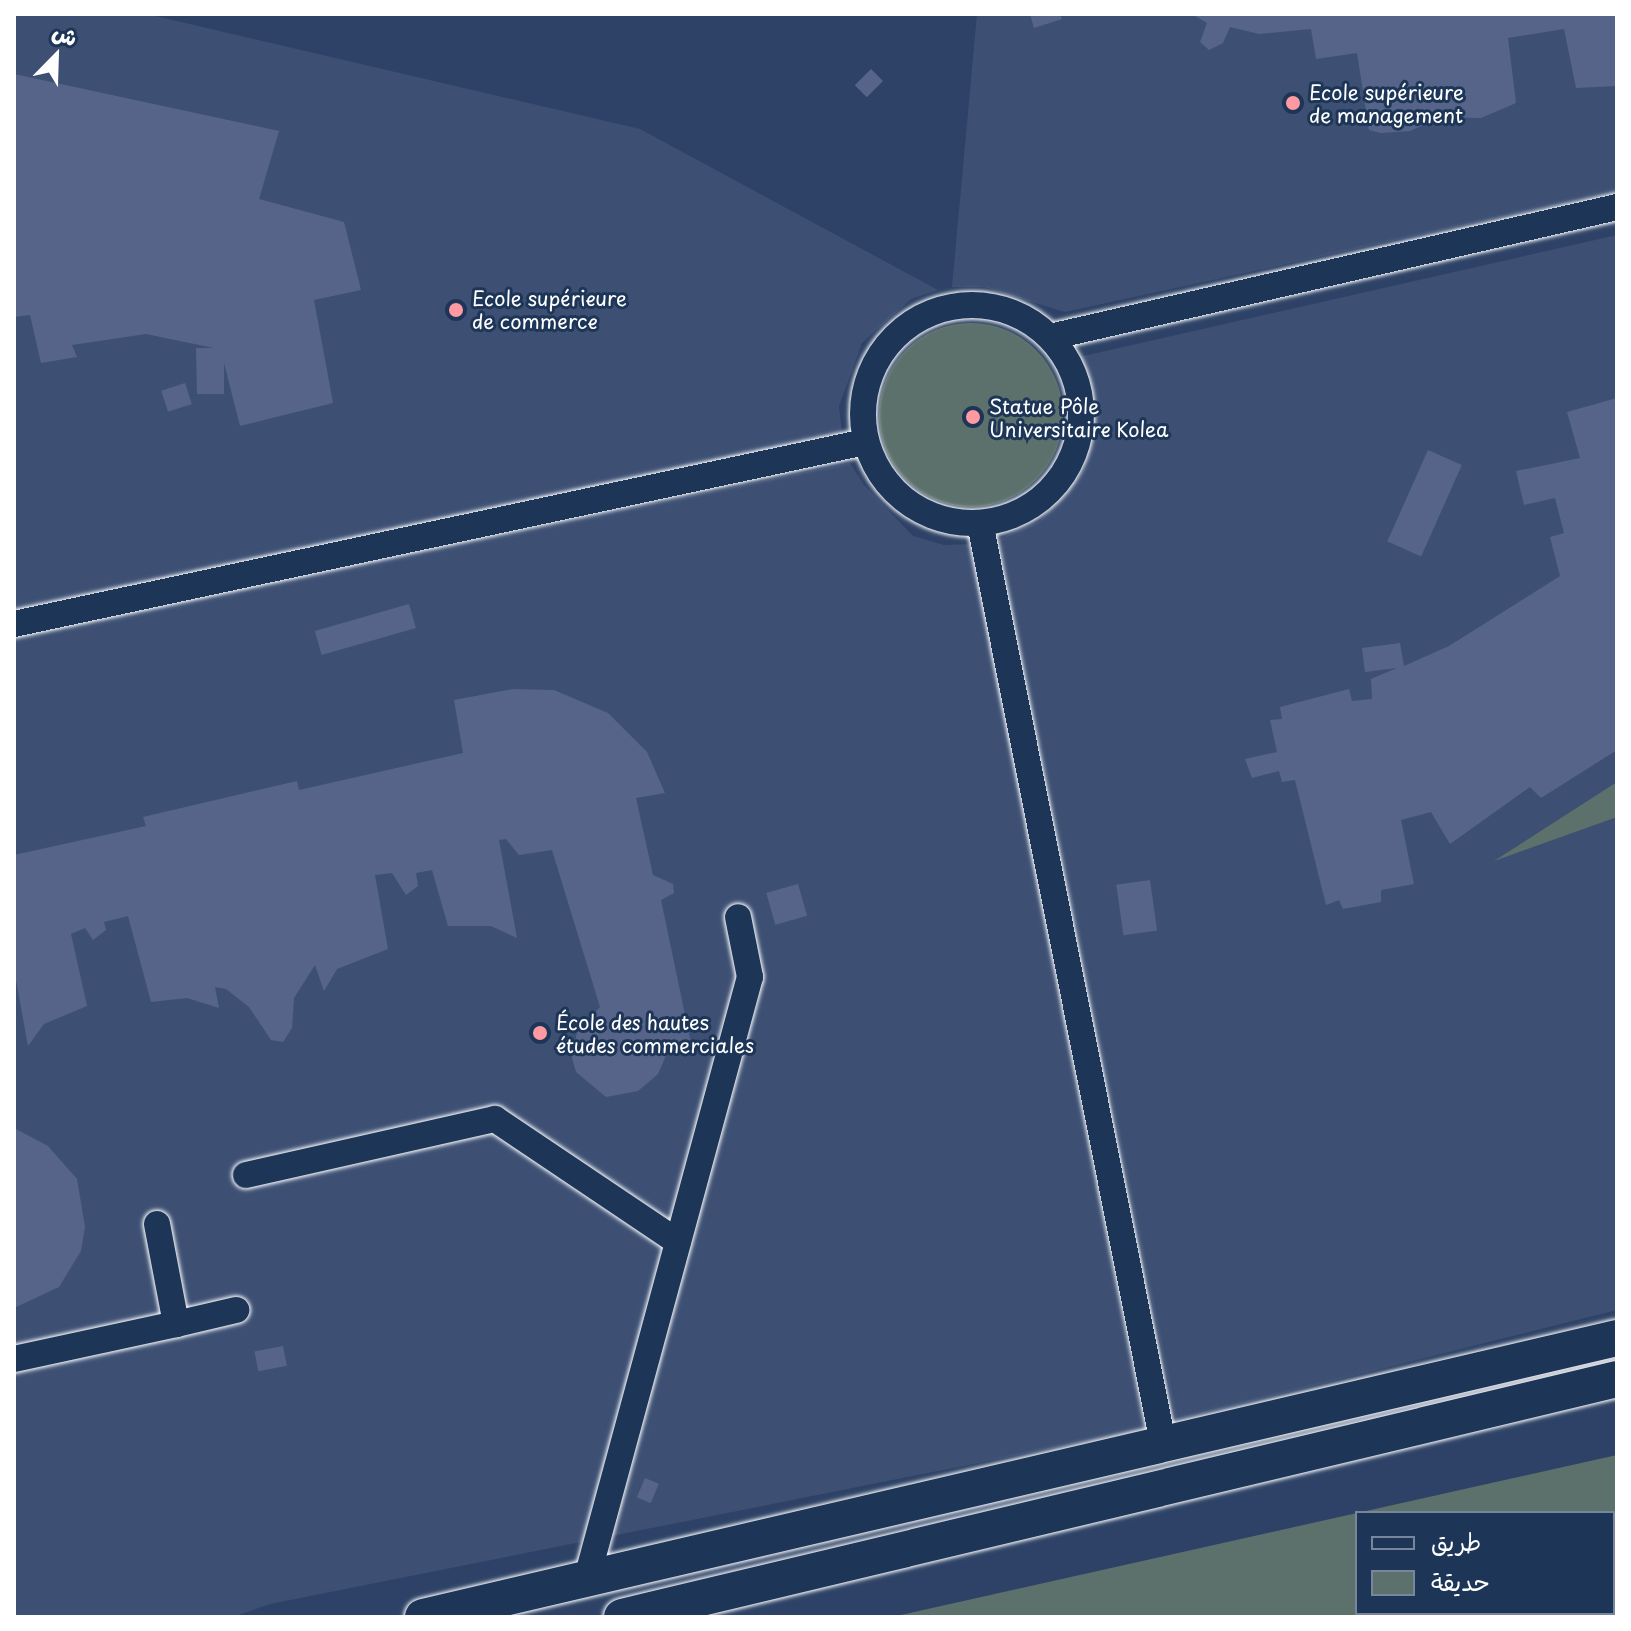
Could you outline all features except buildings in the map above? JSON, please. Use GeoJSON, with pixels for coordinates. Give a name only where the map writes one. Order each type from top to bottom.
{"type":"FeatureCollection","features":[{"type":"Feature","properties":{"kind":"main road"},"geometry":{"type":"LineString","coordinates":[[423,1617],[1617,1338]]}},
{"type":"Feature","properties":{"kind":"main road"},"geometry":{"type":"LineString","coordinates":[[622,1617],[1617,1379]]}},
{"type":"Feature","properties":{"kind":"street"},"geometry":{"type":"LineString","coordinates":[[1050,337],[1617,207]]}},
{"type":"Feature","properties":{"kind":"street"},"geometry":{"type":"LineString","coordinates":[[962,304],[994,306],[1024,317],[1050,337],[1069,362],[1080,391],[1082,422],[1075,452],[1060,480],[1038,501],[1011,517],[980,523],[936,516],[896,494],[865,442],[861,410],[867,379],[881,350],[922,317],[962,304]]}},
{"type":"Feature","properties":{"kind":"street"},"geometry":{"type":"LineString","coordinates":[[14,624],[865,442]]}},
{"type":"Feature","properties":{"kind":"street"},"geometry":{"type":"LineString","coordinates":[[980,523],[1163,1443]]}},
{"type":"Feature","properties":{"kind":"street"},"geometry":{"type":"LineString","coordinates":[[587,1578],[750,977],[738,917]]}},
{"type":"Feature","properties":{"kind":"street"},"geometry":{"type":"LineString","coordinates":[[246,1175],[495,1119],[678,1242]]}},
{"type":"Feature","properties":{"kind":"street"},"geometry":{"type":"LineString","coordinates":[[157,1224],[176,1324]]}},
{"type":"Feature","properties":{"kind":"street"},"geometry":{"type":"LineString","coordinates":[[14,1359],[236,1310]]}},
{"type":"Feature","properties":{"kind":"shaded area","name":"Ecole supérieure de commerce"},"geometry":{"type":"Polygon","coordinates":[[[14,14],[147,14],[640,129],[938,290],[911,299],[862,343],[839,406],[842,434],[14,612],[14,14]]]}},
{"type":"Feature","properties":{"kind":"shaded area","name":"Ecole supérieure de management"},"geometry":{"type":"Polygon","coordinates":[[[977,14],[1617,14],[1617,192],[1065,312],[984,287],[952,287],[977,14]]]}},
{"type":"Feature","properties":{"kind":"shaded area"},"geometry":{"type":"Polygon","coordinates":[[[1617,235],[1617,1310],[1176,1420],[999,539],[1040,521],[1084,470],[1094,422],[1092,392],[1079,357],[1617,235]]]}},
{"type":"Feature","properties":{"kind":"shaded area","name":"École des hautes études commerciales"},"geometry":{"type":"Polygon","coordinates":[[[850,463],[864,485],[913,536],[944,545],[972,544],[1144,1430],[270,1604],[233,1617],[14,1617],[14,635],[850,463]]]}},
{"type":"Feature","properties":{"kind":"green space"},"geometry":{"type":"Polygon","coordinates":[[[971,323],[989,324],[1006,330],[1036,350],[1056,380],[1062,397],[1062,433],[1056,450],[1036,480],[1006,500],[989,506],[971,507],[953,506],[936,500],[906,480],[886,450],[880,433],[879,415],[880,397],[886,380],[906,350],[936,330],[953,324],[971,323]]]}},
{"type":"Feature","properties":{"kind":"green space"},"geometry":{"type":"Polygon","coordinates":[[[1617,782],[1617,817],[1494,861],[1617,782]]]}},
{"type":"Feature","properties":{"kind":"green space"},"geometry":{"type":"Polygon","coordinates":[[[1617,1455],[1617,1617],[892,1617],[1355,1513],[1355,1615],[1615,1615],[1615,1511],[1366,1511],[1617,1455]]]}},
{"type":"Feature","properties":{"kind":"place","name":"Ecole supérieure de management"},"geometry":{"type":"Point","coordinates":[1293,103]}},
{"type":"Feature","properties":{"kind":"place","name":"Ecole supérieure de commerce"},"geometry":{"type":"Point","coordinates":[456,310]}},
{"type":"Feature","properties":{"kind":"place","name":"Statue Pôle Universitaire Kolea"},"geometry":{"type":"Point","coordinates":[973,417]}},
{"type":"Feature","properties":{"kind":"place","name":"École des hautes études commerciales"},"geometry":{"type":"Point","coordinates":[540,1033]}}]}
